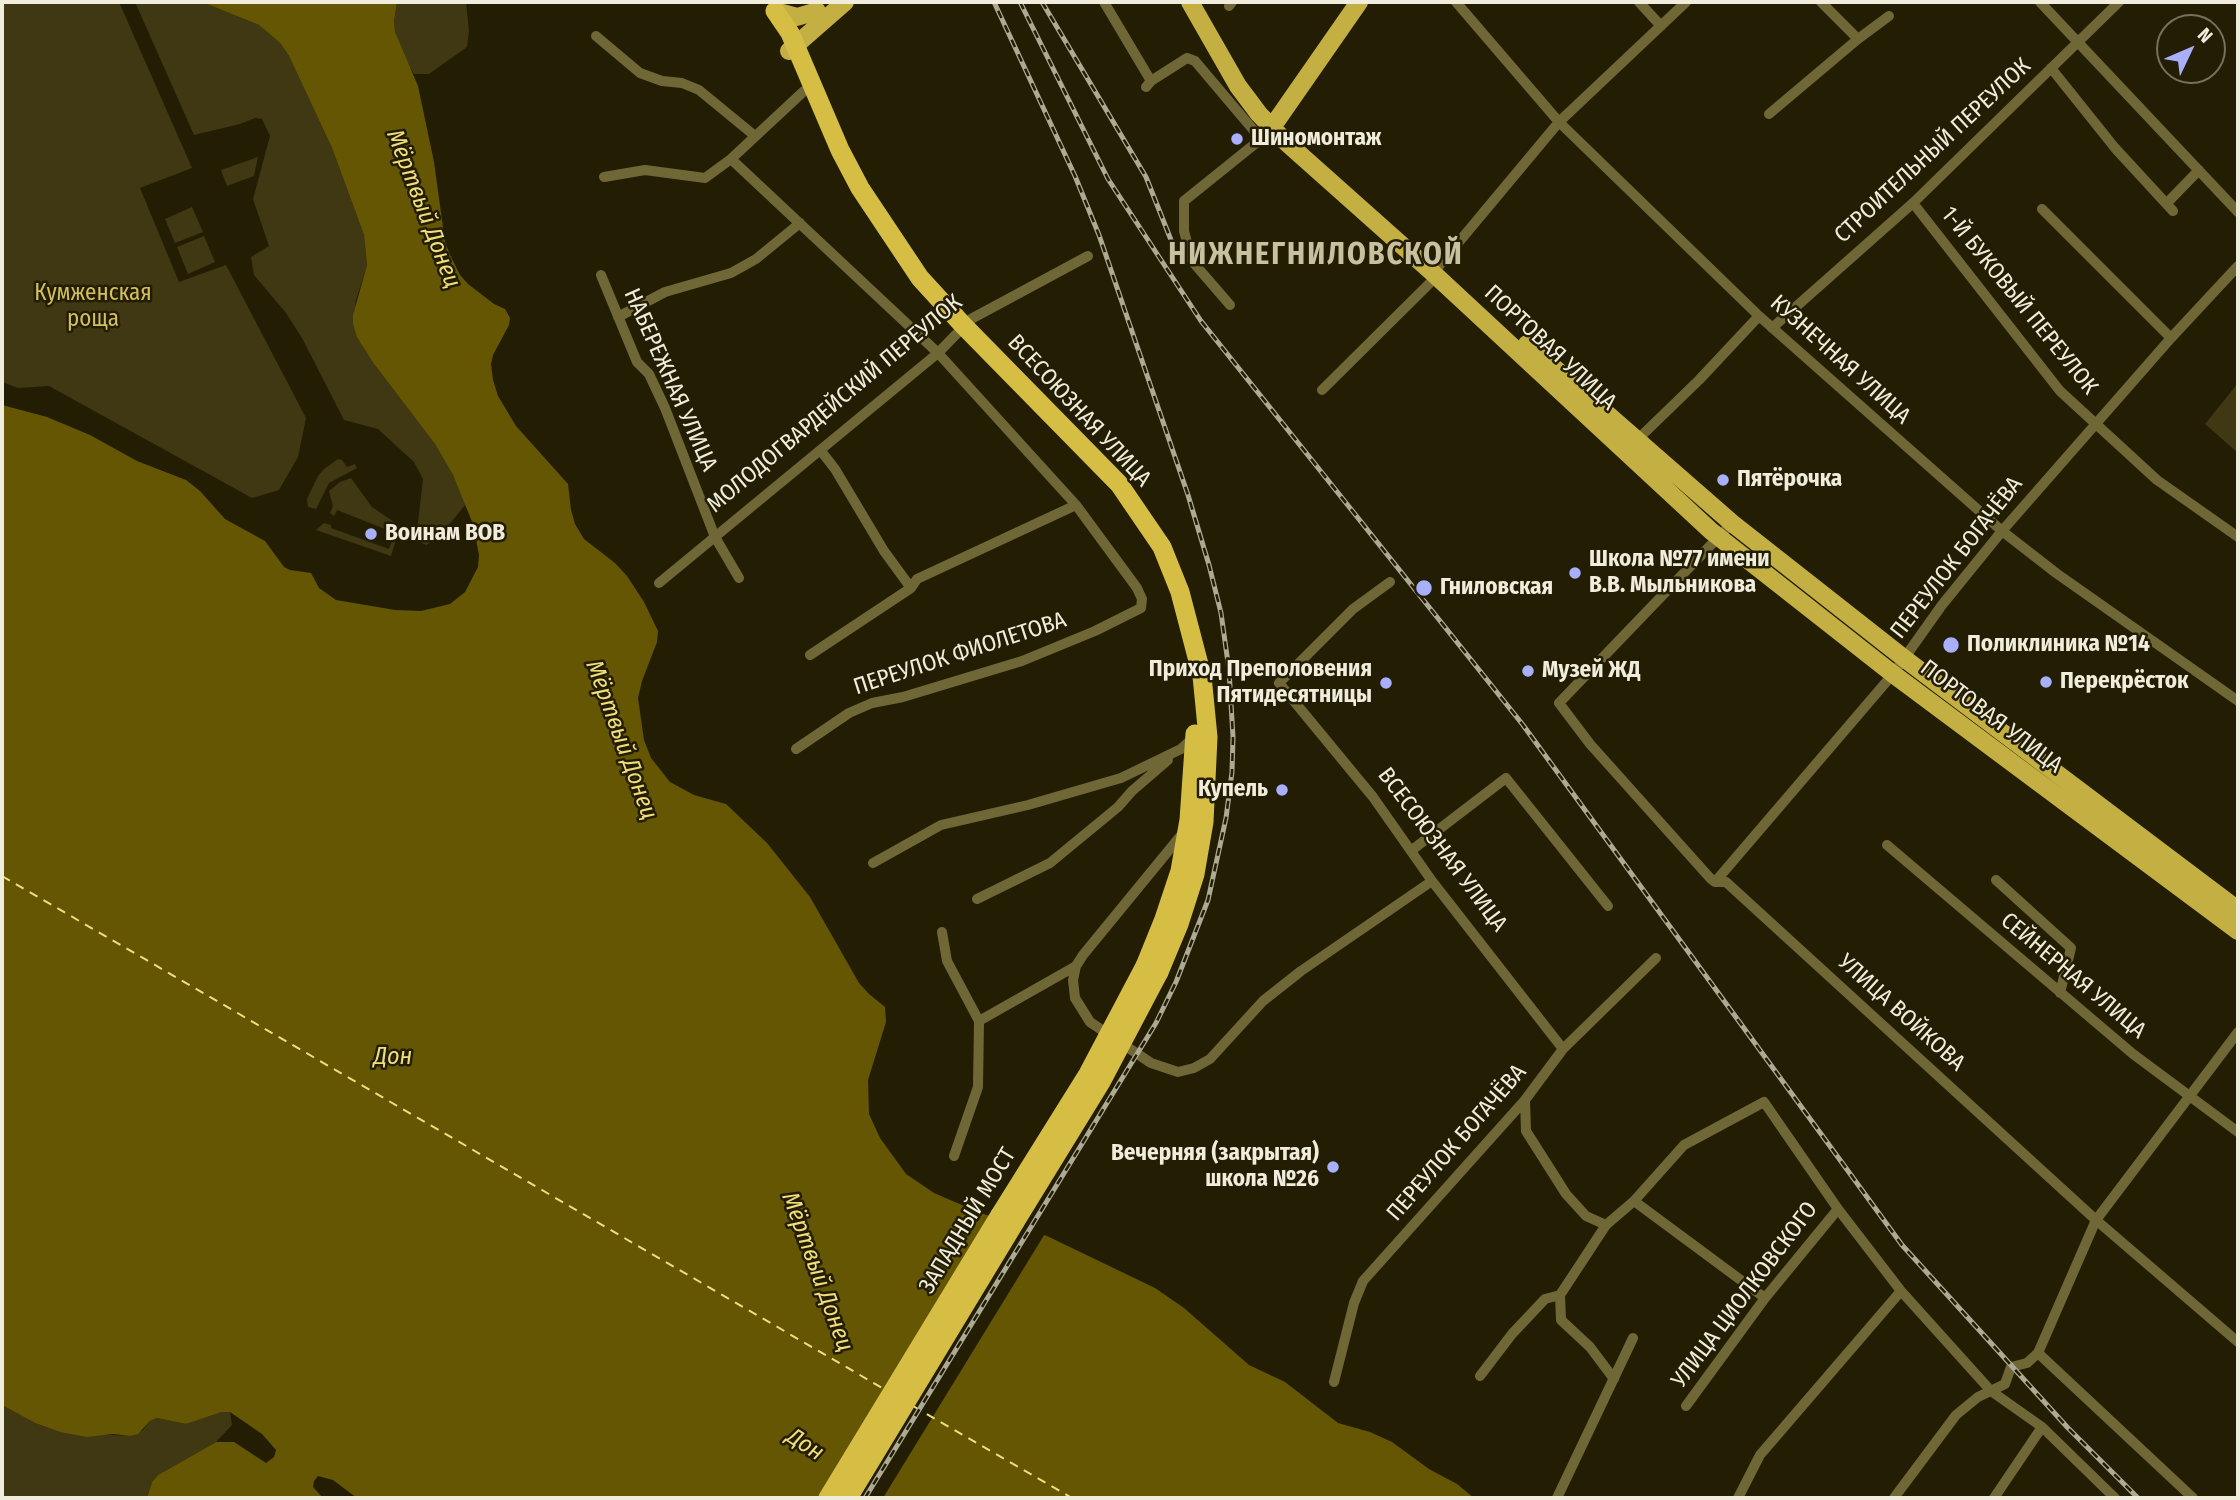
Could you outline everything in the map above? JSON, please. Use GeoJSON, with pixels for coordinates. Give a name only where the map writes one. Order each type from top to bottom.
{"type":"FeatureCollection","features":[{"type":"Feature","properties":{"kind":"highway","name":"ВСЕСОЮЗНАЯ УЛИЦА"},"geometry":{"type":"LineString","coordinates":[[773,6],[805,82],[817,126],[875,233],[912,285],[1119,484],[1162,547],[1180,592],[1202,676],[1208,737],[1191,839]]}},
{"type":"Feature","properties":{"kind":"highway","name":"ВСЕСОЮЗНАЯ УЛИЦА"},"geometry":{"type":"LineString","coordinates":[[959,330],[1110,494],[1151,554],[1168,595],[1191,679],[1188,743],[1191,839],[1195,874],[1179,924],[1152,969]]}},
{"type":"Feature","properties":{"kind":"highway","name":"ЗАПАДНЫЙ МОСТ"},"geometry":{"type":"LineString","coordinates":[[828,1498],[1152,969]]}},
{"type":"Feature","properties":{"kind":"highway","name":"ЗАПАДНЫЙ МОСТ"},"geometry":{"type":"LineString","coordinates":[[848,1498],[1101,1082],[1152,969]]}},
{"type":"Feature","properties":{"kind":"main road"},"geometry":{"type":"LineString","coordinates":[[773,6],[797,17],[845,2]]}},
{"type":"Feature","properties":{"kind":"main road","name":"ПОРТОВАЯ УЛИЦА"},"geometry":{"type":"LineString","coordinates":[[1190,2],[1238,86],[1270,129],[1294,137],[1719,538],[1893,674],[2238,931]]}},
{"type":"Feature","properties":{"kind":"main road","name":"ПОРТОВАЯ УЛИЦА"},"geometry":{"type":"LineString","coordinates":[[1202,2],[1270,129]]}},
{"type":"Feature","properties":{"kind":"main road"},"geometry":{"type":"LineString","coordinates":[[1270,129],[1359,2]]}},
{"type":"Feature","properties":{"kind":"main road"},"geometry":{"type":"LineString","coordinates":[[789,42],[823,11]]}},
{"type":"Feature","properties":{"kind":"main road"},"geometry":{"type":"LineString","coordinates":[[805,82],[810,48],[823,11]]}},
{"type":"Feature","properties":{"kind":"main road","name":"ПОРТОВАЯ УЛИЦА"},"geometry":{"type":"LineString","coordinates":[[1436,272],[1732,523],[1905,659],[2238,910]]}},
{"type":"Feature","properties":{"kind":"street"},"geometry":{"type":"LineString","coordinates":[[1104,2],[1149,84],[1187,58],[1195,61],[1270,129],[1184,201],[1184,231],[1192,261],[1230,305]]}},
{"type":"Feature","properties":{"kind":"street","name":"КУЗНЕЧНАЯ УЛИЦА"},"geometry":{"type":"LineString","coordinates":[[1456,2],[1559,122],[1772,328],[2002,531],[2056,573],[2238,701]]}},
{"type":"Feature","properties":{"kind":"street"},"geometry":{"type":"LineString","coordinates":[[1639,2],[1661,26]]}},
{"type":"Feature","properties":{"kind":"street"},"geometry":{"type":"LineString","coordinates":[[1322,390],[1436,272],[1559,122],[1686,2]]}},
{"type":"Feature","properties":{"kind":"street"},"geometry":{"type":"LineString","coordinates":[[1821,2],[1858,39]]}},
{"type":"Feature","properties":{"kind":"street"},"geometry":{"type":"LineString","coordinates":[[2040,2],[2238,212]]}},
{"type":"Feature","properties":{"kind":"street","name":"СТРОИТЕЛЬНЫЙ ПЕРЕУЛОК"},"geometry":{"type":"LineString","coordinates":[[1772,328],[1913,203],[2119,2]]}},
{"type":"Feature","properties":{"kind":"street"},"geometry":{"type":"LineString","coordinates":[[1769,114],[1889,16]]}},
{"type":"Feature","properties":{"kind":"street"},"geometry":{"type":"LineString","coordinates":[[596,36],[640,73],[699,90],[755,136]]}},
{"type":"Feature","properties":{"kind":"street"},"geometry":{"type":"LineString","coordinates":[[2052,68],[2106,139],[2170,207],[2199,170]]}},
{"type":"Feature","properties":{"kind":"street"},"geometry":{"type":"LineString","coordinates":[[604,177],[645,170],[705,178],[732,159],[805,82]]}},
{"type":"Feature","properties":{"kind":"street"},"geometry":{"type":"LineString","coordinates":[[732,159],[937,353],[1076,505],[917,579],[911,588],[810,655]]}},
{"type":"Feature","properties":{"kind":"street","name":"1-Й БУКОВЫЙ ПЕРЕУЛОК"},"geometry":{"type":"LineString","coordinates":[[1913,203],[2060,391],[2157,480],[2238,537]]}},
{"type":"Feature","properties":{"kind":"street"},"geometry":{"type":"LineString","coordinates":[[2042,209],[2171,338]]}},
{"type":"Feature","properties":{"kind":"street"},"geometry":{"type":"LineString","coordinates":[[618,317],[665,292],[731,273],[756,259],[800,223]]}},
{"type":"Feature","properties":{"kind":"street","name":"МОЛОДОГВАРДЕЙСКИЙ ПЕРЕУЛОК"},"geometry":{"type":"LineString","coordinates":[[659,583],[821,451],[937,353],[978,314],[1088,256]]}},
{"type":"Feature","properties":{"kind":"street","name":"ПЕРЕУЛОК БОГАЧЁВА"},"geometry":{"type":"LineString","coordinates":[[1715,882],[1893,674],[1942,605],[2002,531],[2094,424],[2238,266]]}},
{"type":"Feature","properties":{"kind":"street","name":"НАБЕРЕЖНАЯ УЛИЦА"},"geometry":{"type":"LineString","coordinates":[[601,275],[638,362],[649,374],[664,408],[715,537],[739,578]]}},
{"type":"Feature","properties":{"kind":"street"},"geometry":{"type":"LineString","coordinates":[[1636,441],[1699,380],[1759,316]]}},
{"type":"Feature","properties":{"kind":"street"},"geometry":{"type":"LineString","coordinates":[[821,451],[835,469],[884,551],[911,588]]}},
{"type":"Feature","properties":{"kind":"street","name":"ПЕРЕУЛОК ФИОЛЕТОВА"},"geometry":{"type":"LineString","coordinates":[[796,749],[849,713],[872,703],[903,697],[1022,661],[1095,631],[1141,608],[1142,599],[1137,588],[1076,505]]}},
{"type":"Feature","properties":{"kind":"street"},"geometry":{"type":"LineString","coordinates":[[1719,538],[1732,523]]}},
{"type":"Feature","properties":{"kind":"street","name":"УЛИЦА ВОЙКОВА"},"geometry":{"type":"LineString","coordinates":[[1719,538],[1559,703],[1590,744],[1657,821],[1715,882],[1726,882],[2096,1220],[2238,1342]]}},
{"type":"Feature","properties":{"kind":"street","name":"ВСЕСОЮЗНАЯ УЛИЦА"},"geometry":{"type":"LineString","coordinates":[[1390,582],[1353,608],[1279,683],[1373,797],[1432,881],[1563,1049]]}},
{"type":"Feature","properties":{"kind":"street"},"geometry":{"type":"LineString","coordinates":[[873,863],[941,825],[1028,805],[1121,778],[1188,743]]}},
{"type":"Feature","properties":{"kind":"street"},"geometry":{"type":"LineString","coordinates":[[977,899],[1050,863],[1118,807],[1132,791],[1188,743]]}},
{"type":"Feature","properties":{"kind":"street"},"geometry":{"type":"LineString","coordinates":[[1412,850],[1506,778],[1608,906]]}},
{"type":"Feature","properties":{"kind":"street"},"geometry":{"type":"LineString","coordinates":[[1191,839],[1083,955],[1076,966],[1073,979],[1075,998],[1090,1022],[1151,1063],[1178,1072],[1194,1069],[1210,1059],[1263,1001],[1301,971],[1432,881]]}},
{"type":"Feature","properties":{"kind":"street","name":"СЕЙНЕРНАЯ УЛИЦА"},"geometry":{"type":"LineString","coordinates":[[1887,845],[2133,1054],[2238,1132]]}},
{"type":"Feature","properties":{"kind":"street"},"geometry":{"type":"LineString","coordinates":[[1996,880],[2071,947],[2060,993]]}},
{"type":"Feature","properties":{"kind":"street"},"geometry":{"type":"LineString","coordinates":[[942,932],[947,961],[979,1021],[978,1087],[954,1156]]}},
{"type":"Feature","properties":{"kind":"street","name":"ПЕРЕУЛОК БОГАЧЁВА"},"geometry":{"type":"LineString","coordinates":[[1334,1382],[1354,1303],[1363,1281],[1525,1100],[1563,1049],[1656,958]]}},
{"type":"Feature","properties":{"kind":"street"},"geometry":{"type":"LineString","coordinates":[[979,1021],[1076,966]]}},
{"type":"Feature","properties":{"kind":"street"},"geometry":{"type":"LineString","coordinates":[[1894,1498],[1956,1415],[1978,1397],[2005,1384],[2011,1367],[2027,1363],[2038,1353],[2096,1220],[2238,1032]]}},
{"type":"Feature","properties":{"kind":"street"},"geometry":{"type":"LineString","coordinates":[[1525,1100],[1525,1131],[1566,1194],[1586,1216],[1605,1224]]}},
{"type":"Feature","properties":{"kind":"street","name":"УЛИЦА ЦИОЛКОВСКОГО"},"geometry":{"type":"LineString","coordinates":[[1634,1201],[1684,1145],[1764,1102],[1838,1209],[1901,1292],[1991,1391],[2042,1427],[2115,1498]]}},
{"type":"Feature","properties":{"kind":"street"},"geometry":{"type":"LineString","coordinates":[[1614,1379],[1590,1347],[1561,1320],[1560,1295],[1605,1224],[1634,1201],[1765,1298]]}},
{"type":"Feature","properties":{"kind":"street","name":"УЛИЦА ЦИОЛКОВСКОГО"},"geometry":{"type":"LineString","coordinates":[[1686,1406],[1765,1298],[1838,1209]]}},
{"type":"Feature","properties":{"kind":"street"},"geometry":{"type":"LineString","coordinates":[[1738,1498],[1760,1455],[1901,1292]]}},
{"type":"Feature","properties":{"kind":"street"},"geometry":{"type":"LineString","coordinates":[[1480,1377],[1512,1334],[1545,1299],[1560,1295]]}},
{"type":"Feature","properties":{"kind":"street"},"geometry":{"type":"LineString","coordinates":[[1557,1498],[1633,1338]]}},
{"type":"Feature","properties":{"kind":"street"},"geometry":{"type":"LineString","coordinates":[[2038,1353],[2193,1498]]}},
{"type":"Feature","properties":{"kind":"street"},"geometry":{"type":"LineString","coordinates":[[1994,1498],[2042,1427]]}},
{"type":"Feature","properties":{"kind":"green space","name":"Кумженская роща"},"geometry":{"type":"Polygon","coordinates":[[[2,2],[119,2],[192,168],[140,188],[179,282],[226,265],[306,418],[298,457],[279,490],[252,498],[49,386],[18,388],[2,382],[2,2]]]}},
{"type":"Feature","properties":{"kind":"green space"},"geometry":{"type":"Polygon","coordinates":[[[135,2],[202,2],[259,25],[280,43],[289,56],[332,148],[364,235],[367,265],[356,300],[353,324],[374,364],[435,444],[466,504],[439,537],[426,545],[416,540],[423,479],[414,462],[378,429],[344,420],[302,338],[286,313],[254,275],[251,257],[269,246],[253,199],[270,136],[262,119],[255,118],[194,135],[135,2]]]}},
{"type":"Feature","properties":{"kind":"green space"},"geometry":{"type":"Polygon","coordinates":[[[397,2],[466,2],[469,31],[467,47],[429,74],[414,74],[400,50],[395,32],[397,2]]]}},
{"type":"Feature","properties":{"kind":"green space"},"geometry":{"type":"Polygon","coordinates":[[[258,157],[254,176],[227,186],[221,170],[258,157]]]}},
{"type":"Feature","properties":{"kind":"green space"},"geometry":{"type":"Polygon","coordinates":[[[192,207],[203,232],[175,243],[165,219],[192,207]]]}},
{"type":"Feature","properties":{"kind":"green space"},"geometry":{"type":"Polygon","coordinates":[[[204,236],[215,262],[188,274],[177,247],[204,236]]]}},
{"type":"Feature","properties":{"kind":"green space"},"geometry":{"type":"Polygon","coordinates":[[[2238,383],[2238,453],[2205,424],[2238,383]]]}},
{"type":"Feature","properties":{"kind":"green space"},"geometry":{"type":"Polygon","coordinates":[[[338,459],[347,467],[355,464],[357,468],[329,483],[316,509],[308,507],[307,499],[318,476],[338,459]]]}},
{"type":"Feature","properties":{"kind":"green space"},"geometry":{"type":"Polygon","coordinates":[[[351,478],[372,507],[400,526],[391,556],[316,530],[324,523],[389,549],[395,533],[337,510],[334,516],[330,513],[333,506],[329,491],[340,482],[351,478]]]}},
{"type":"Feature","properties":{"kind":"green space"},"geometry":{"type":"Polygon","coordinates":[[[2,1405],[35,1423],[60,1432],[130,1436],[143,1430],[150,1421],[157,1418],[186,1424],[222,1412],[230,1412],[232,1425],[216,1442],[158,1475],[152,1482],[147,1498],[2,1498],[2,1405]]]}},
{"type":"Feature","properties":{"kind":"water","name":"Дон"},"geometry":{"type":"Polygon","coordinates":[[[202,2],[397,2],[395,32],[418,86],[434,162],[445,242],[460,275],[494,304],[505,309],[510,318],[491,364],[498,396],[516,426],[568,484],[575,524],[584,539],[627,576],[658,631],[657,642],[638,698],[644,740],[651,758],[670,782],[694,795],[726,804],[767,843],[810,897],[859,983],[885,1007],[886,1022],[868,1080],[869,1114],[880,1138],[906,1174],[934,1193],[978,1212],[1047,1236],[1155,1288],[1184,1308],[1249,1365],[1285,1382],[1338,1423],[1370,1432],[1392,1442],[1474,1498],[357,1498],[333,1480],[318,1476],[313,1487],[323,1498],[147,1498],[152,1482],[158,1475],[216,1442],[234,1442],[266,1463],[274,1457],[276,1450],[262,1434],[230,1412],[222,1412],[186,1424],[157,1418],[150,1421],[138,1434],[87,1437],[60,1432],[35,1423],[2,1405],[2,405],[47,417],[90,435],[137,461],[186,480],[200,491],[225,519],[265,541],[284,567],[311,573],[319,588],[336,600],[395,610],[421,611],[450,604],[465,592],[478,567],[479,555],[473,524],[453,475],[435,444],[374,364],[357,337],[353,315],[367,265],[364,235],[332,148],[289,56],[280,43],[259,25],[202,2]]]}},
{"type":"Feature","properties":{"kind":"pier"},"geometry":{"type":"Polygon","coordinates":[[[993,1214],[1046,1232],[883,1498],[820,1498],[993,1214]]]}},
{"type":"Feature","properties":{"kind":"ferry route"},"geometry":{"type":"LineString","coordinates":[[2,876],[884,1389]]}},
{"type":"Feature","properties":{"kind":"ferry route"},"geometry":{"type":"LineString","coordinates":[[913,1406],[1072,1498]]}},
{"type":"Feature","properties":{"kind":"railway"},"geometry":{"type":"LineString","coordinates":[[865,1498],[1156,1023],[1176,982],[1208,900],[1226,818],[1232,772],[1229,670],[1221,613],[1188,495],[1099,235],[1075,176],[994,2]]}},
{"type":"Feature","properties":{"kind":"railway"},"geometry":{"type":"LineString","coordinates":[[1020,2],[1108,179],[1201,321],[1523,725],[1902,1245],[2068,1428],[2138,1498]]}},
{"type":"Feature","properties":{"kind":"railway"},"geometry":{"type":"LineString","coordinates":[[1042,2],[1146,177],[1173,245]]}},
{"type":"Feature","properties":{"kind":"place","name":"Шиномонтаж"},"geometry":{"type":"Point","coordinates":[1237,139]}},
{"type":"Feature","properties":{"kind":"place","name":"Пятёрочка"},"geometry":{"type":"Point","coordinates":[1723,480]}},
{"type":"Feature","properties":{"kind":"place","name":"Воинам ВОВ"},"geometry":{"type":"Point","coordinates":[371,534]}},
{"type":"Feature","properties":{"kind":"place","name":"Школа №77 имени В.В. Мыльникова"},"geometry":{"type":"Point","coordinates":[1575,573]}},
{"type":"Feature","properties":{"kind":"place","name":"Гниловская"},"geometry":{"type":"Point","coordinates":[1424,588]}},
{"type":"Feature","properties":{"kind":"place","name":"Поликлиника №14"},"geometry":{"type":"Point","coordinates":[1951,645]}},
{"type":"Feature","properties":{"kind":"place","name":"Музей ЖД"},"geometry":{"type":"Point","coordinates":[1528,671]}},
{"type":"Feature","properties":{"kind":"place","name":"Перекрёсток"},"geometry":{"type":"Point","coordinates":[2046,682]}},
{"type":"Feature","properties":{"kind":"place","name":"Приход Преполовения Пятидесятницы"},"geometry":{"type":"Point","coordinates":[1386,683]}},
{"type":"Feature","properties":{"kind":"place","name":"Купель"},"geometry":{"type":"Point","coordinates":[1282,790]}},
{"type":"Feature","properties":{"kind":"place","name":"Вечерняя (закрытая) школа №26"},"geometry":{"type":"Point","coordinates":[1333,1167]}},
{"type":"Feature","properties":{"kind":"district","name":"НИЖНЕГНИЛОВСКОЙ"},"geometry":{"type":"Point","coordinates":[1316,256]}},
{"type":"Feature","properties":{"kind":"water label","name":"Мёртвый Донец"},"geometry":{"type":"Point","coordinates":[423,209]}},
{"type":"Feature","properties":{"kind":"water label","name":"Мёртвый Донец"},"geometry":{"type":"Point","coordinates":[621,740]}},
{"type":"Feature","properties":{"kind":"water label","name":"Мёртвый Донец"},"geometry":{"type":"Point","coordinates":[817,1272]}}]}
